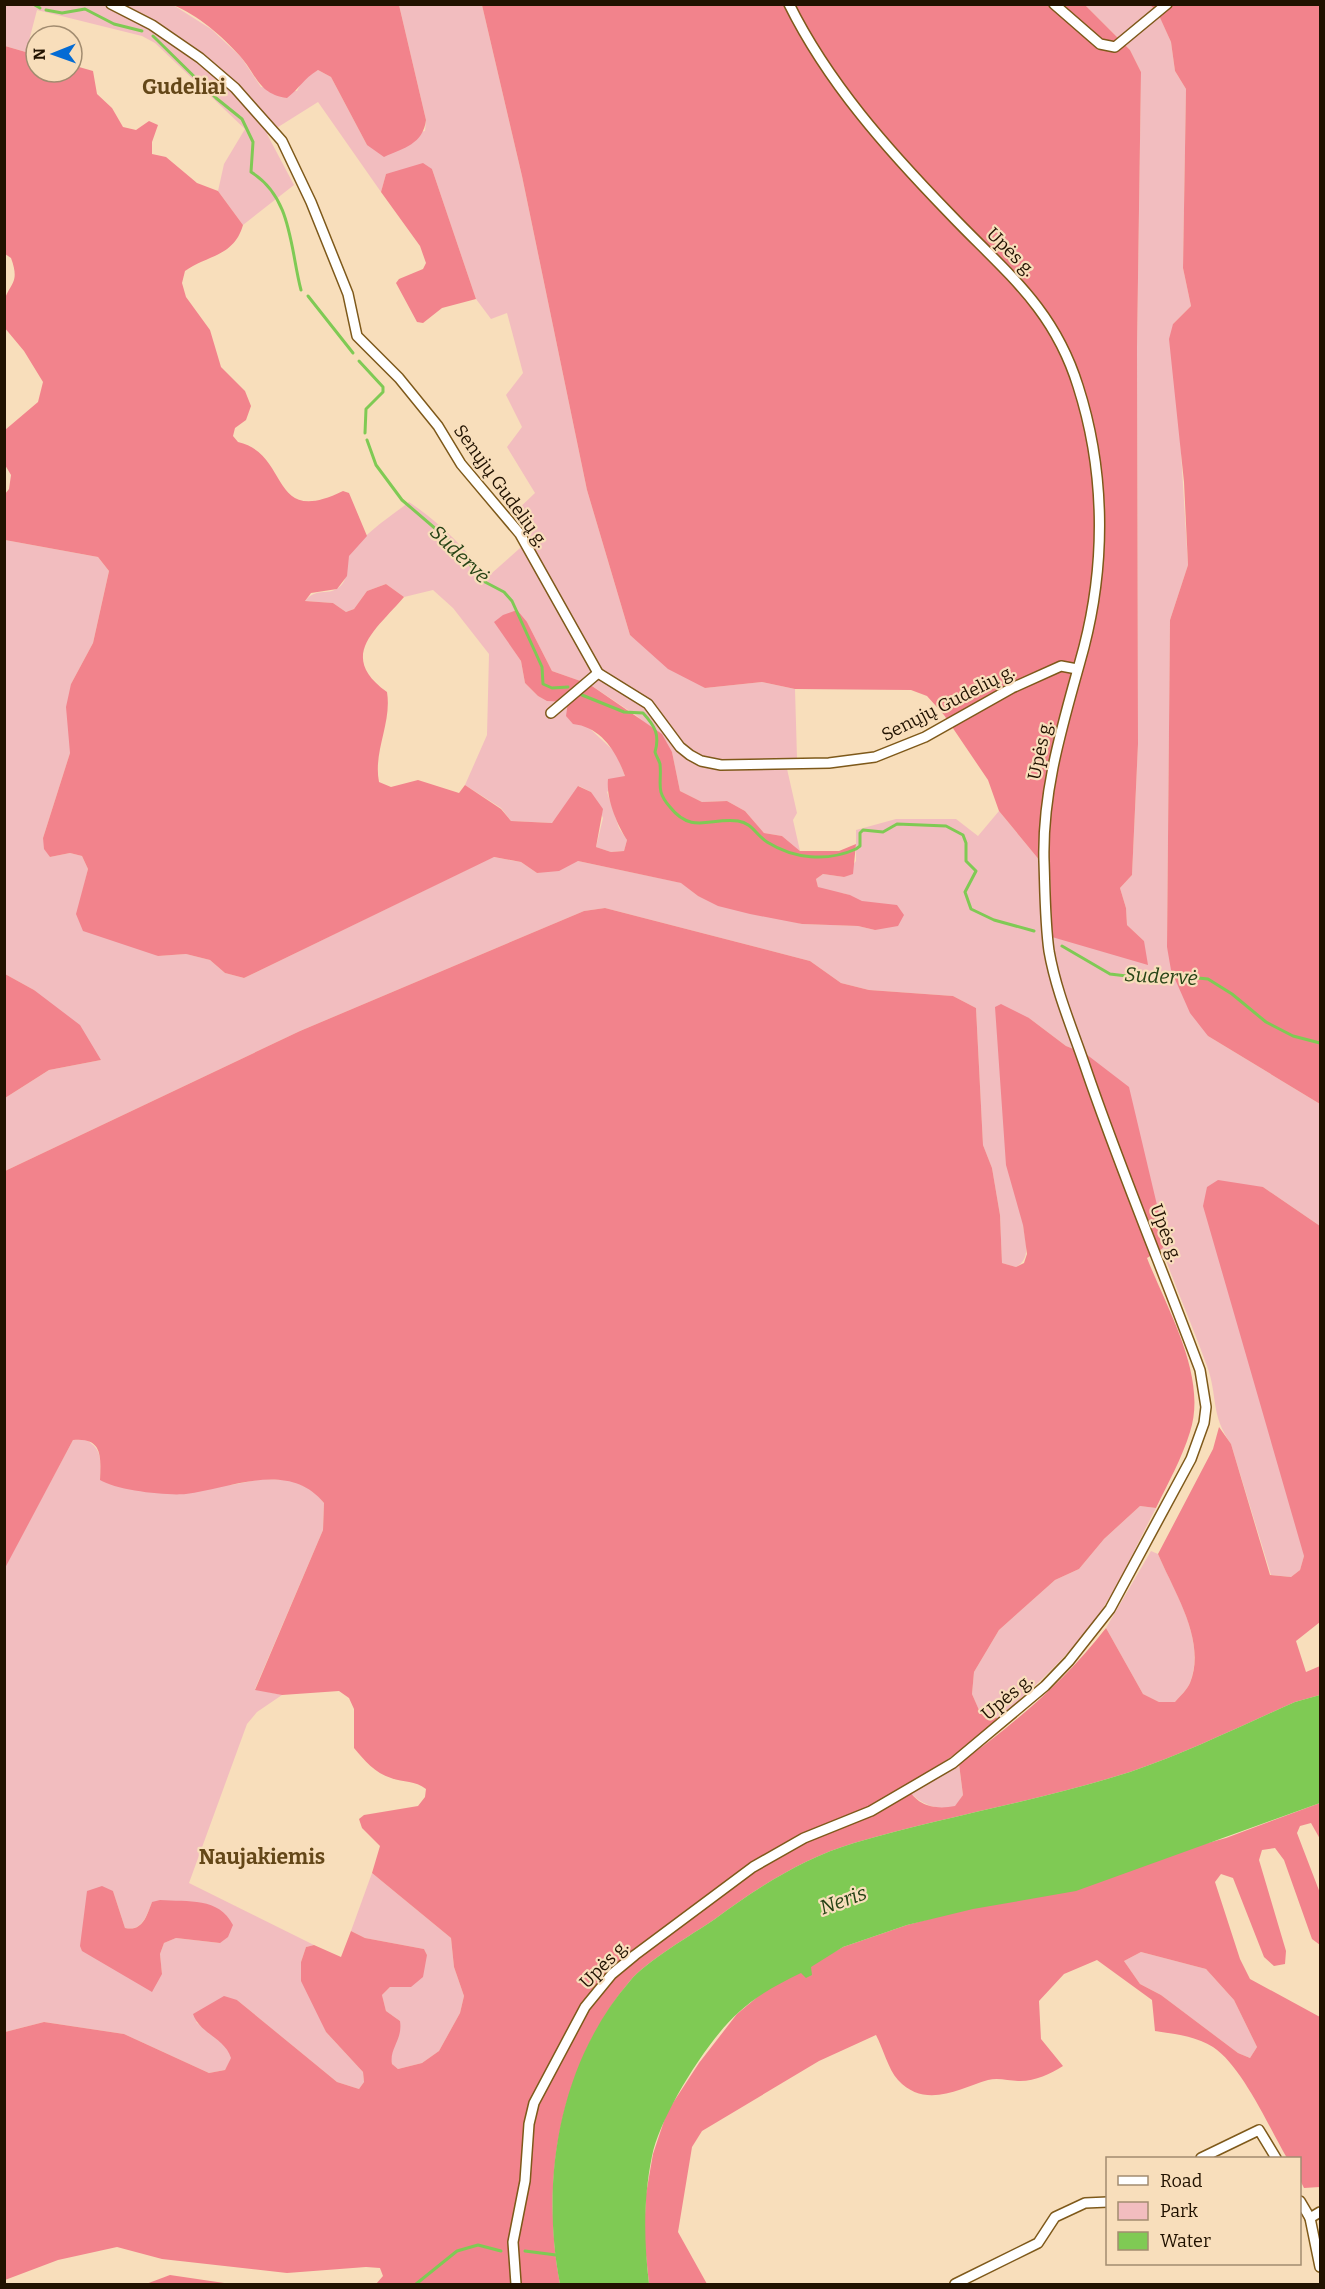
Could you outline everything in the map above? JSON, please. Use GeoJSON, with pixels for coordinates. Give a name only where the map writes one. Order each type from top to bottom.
{"type":"FeatureCollection","features":[{"type":"Feature","properties":{"kind":"street","name":"Senųjų Gudelių g."},"geometry":{"type":"LineString","coordinates":[[111,4],[152,25],[200,58],[235,88],[282,141],[311,202],[348,294],[357,336],[399,378],[438,426],[461,464],[520,534],[598,673],[648,704],[680,747],[690,755],[701,762],[721,765],[829,763],[875,757],[925,737],[1012,688],[1061,666],[1077,669]]}},
{"type":"Feature","properties":{"kind":"street","name":"Upės g."},"geometry":{"type":"LineString","coordinates":[[516,2284],[513,2242],[525,2181],[529,2124],[534,2103],[585,2007],[612,1974],[753,1868],[784,1848],[870,1811],[953,1763],[1045,1686],[1069,1661],[1110,1609],[1191,1459],[1200,1436],[1206,1407],[1200,1370],[1064,1010],[1050,954],[1044,859],[1048,788],[1087,634],[1098,566],[1100,507],[1089,423],[1078,384],[1061,342],[1045,314],[1023,287],[903,164],[836,83],[813,51],[789,4]]}},
{"type":"Feature","properties":{"kind":"street"},"geometry":{"type":"LineString","coordinates":[[1054,4],[1100,44],[1115,47],[1167,4]]}},
{"type":"Feature","properties":{"kind":"street"},"geometry":{"type":"LineString","coordinates":[[551,713],[598,673]]}},
{"type":"Feature","properties":{"kind":"street"},"geometry":{"type":"LineString","coordinates":[[1203,2157],[1259,2130],[1275,2157]]}},
{"type":"Feature","properties":{"kind":"street"},"geometry":{"type":"LineString","coordinates":[[955,2284],[1038,2243],[1055,2217],[1085,2203],[1106,2202]]}},
{"type":"Feature","properties":{"kind":"street"},"geometry":{"type":"LineString","coordinates":[[1301,2204],[1310,2218],[1320,2268]]}},
{"type":"Feature","properties":{"kind":"street"},"geometry":{"type":"LineString","coordinates":[[1310,2218],[1320,2212]]}},
{"type":"Feature","properties":{"kind":"green space"},"geometry":{"type":"Polygon","coordinates":[[[4,5],[173,5],[211,29],[241,57],[261,87],[297,91],[303,79],[318,70],[331,77],[367,145],[425,131],[426,120],[399,5],[482,5],[522,176],[587,490],[630,635],[705,688],[762,682],[795,689],[797,758],[785,760],[797,813],[793,820],[800,851],[782,836],[764,833],[745,811],[727,801],[702,802],[680,791],[672,752],[637,716],[589,684],[552,671],[527,622],[495,622],[521,661],[525,683],[538,696],[547,700],[568,702],[587,726],[616,753],[625,776],[607,792],[619,828],[627,840],[624,851],[611,852],[596,847],[603,818],[591,792],[579,786],[552,823],[511,821],[501,808],[465,785],[487,735],[489,654],[453,608],[433,590],[404,597],[386,584],[367,591],[354,609],[346,612],[333,603],[305,601],[313,594],[338,588],[346,576],[348,558],[356,546],[409,502],[450,535],[485,574],[492,573],[528,541],[513,514],[535,493],[507,447],[522,427],[506,395],[523,373],[507,313],[491,319],[476,299],[432,169],[386,174],[381,192],[318,102],[267,134],[294,185],[243,225],[218,191],[224,164],[245,129],[155,43],[142,36],[37,10],[33,24],[24,24],[24,51],[5,46],[4,5]]]}},
{"type":"Feature","properties":{"kind":"green space"},"geometry":{"type":"Polygon","coordinates":[[[1085,5],[1150,5],[1157,10],[1171,42],[1175,71],[1186,89],[1183,268],[1191,306],[1173,324],[1188,565],[1170,620],[1167,947],[1208,1036],[1320,1104],[1320,1226],[1263,1187],[1304,1556],[1300,1570],[1291,1577],[1271,1575],[1231,1444],[1217,1414],[1207,1366],[1162,1249],[1166,1243],[1086,1054],[1066,1046],[1029,1018],[1023,1225],[1026,1254],[1016,1267],[1002,1263],[1000,1215],[992,1168],[983,1145],[976,1008],[953,996],[869,990],[841,983],[810,961],[605,908],[584,911],[300,1031],[5,1171],[5,1098],[49,1070],[101,1060],[34,990],[5,974],[5,540],[98,557],[109,571],[93,643],[71,684],[70,753],[43,838],[50,857],[70,853],[82,856],[88,869],[77,914],[158,956],[186,954],[210,960],[225,973],[244,978],[493,857],[521,862],[537,873],[578,861],[682,883],[698,896],[802,924],[858,926],[875,930],[867,911],[860,902],[849,895],[821,889],[816,879],[823,874],[844,877],[856,861],[856,830],[896,819],[956,819],[978,836],[999,811],[1050,873],[1052,937],[1144,941],[1127,925],[1126,908],[1120,888],[1132,875],[1138,744],[1137,347],[1141,72],[1130,50],[1085,5]]]}},
{"type":"Feature","properties":{"kind":"green space"},"geometry":{"type":"Polygon","coordinates":[[[84,1439],[98,1451],[100,1480],[231,1485],[262,1479],[291,1480],[314,1491],[324,1503],[323,1530],[255,1689],[282,1695],[257,1712],[247,1724],[189,1883],[314,1945],[306,1947],[301,1962],[326,2032],[363,2072],[364,2082],[359,2089],[337,2082],[237,2000],[196,2022],[228,2048],[232,2058],[225,2070],[209,2073],[124,2034],[44,2022],[5,2032],[4,1568],[73,1440],[84,1439]],[[87,1891],[162,1974],[160,1954],[164,1943],[176,1938],[220,1943],[152,1902],[140,1925],[131,1929],[125,1928],[113,1891],[87,1891]]]}},
{"type":"Feature","properties":{"kind":"green space"},"geometry":{"type":"Polygon","coordinates":[[[1140,1506],[1156,1508],[1112,1593],[1094,1621],[1056,1665],[999,1719],[979,1710],[972,1694],[974,1672],[999,1630],[1055,1580],[1079,1569],[1104,1539],[1140,1506]]]}},
{"type":"Feature","properties":{"kind":"green space"},"geometry":{"type":"Polygon","coordinates":[[[1151,1551],[1158,1554],[1180,1600],[1192,1633],[1194,1667],[1190,1683],[1175,1702],[1159,1702],[1143,1694],[1106,1628],[1151,1551]]]}},
{"type":"Feature","properties":{"kind":"green space"},"geometry":{"type":"Polygon","coordinates":[[[959,1764],[963,1795],[955,1807],[931,1806],[910,1793],[959,1764]]]}},
{"type":"Feature","properties":{"kind":"green space"},"geometry":{"type":"Polygon","coordinates":[[[372,1873],[451,1938],[454,1967],[464,1996],[460,2013],[439,2051],[422,2063],[398,2069],[392,2064],[390,2056],[400,2021],[386,2011],[382,1995],[390,1987],[411,1987],[427,1955],[424,1949],[365,1938],[351,1931],[372,1873]]]}},
{"type":"Feature","properties":{"kind":"green space"},"geometry":{"type":"Polygon","coordinates":[[[1141,1952],[1206,1969],[1234,2000],[1257,2047],[1250,2058],[1238,2053],[1161,1995],[1140,1984],[1124,1961],[1141,1952]]]}},
{"type":"Feature","properties":{"kind":"shaded area"},"geometry":{"type":"Polygon","coordinates":[[[173,5],[399,5],[426,120],[421,135],[405,148],[384,157],[367,145],[331,77],[318,70],[287,98],[277,96],[259,83],[240,56],[217,34],[191,14],[173,5]]]}},
{"type":"Feature","properties":{"kind":"shaded area"},"geometry":{"type":"Polygon","coordinates":[[[482,5],[1085,5],[1130,50],[1141,72],[1137,347],[1138,744],[1132,875],[1120,888],[1126,908],[1127,925],[1144,941],[1148,965],[1052,937],[1050,873],[999,811],[988,780],[944,715],[927,696],[911,690],[795,689],[762,682],[705,688],[668,669],[630,635],[587,490],[522,176],[482,5]]]}},
{"type":"Feature","properties":{"kind":"shaded area"},"geometry":{"type":"Polygon","coordinates":[[[1150,5],[1320,5],[1320,1104],[1208,1036],[1190,1013],[1171,970],[1167,947],[1170,620],[1188,565],[1184,482],[1169,339],[1173,324],[1191,306],[1183,268],[1186,89],[1175,71],[1171,42],[1157,11],[1150,5]]]}},
{"type":"Feature","properties":{"kind":"shaded area"},"geometry":{"type":"Polygon","coordinates":[[[5,46],[24,52],[24,84],[84,84],[84,68],[93,71],[97,94],[112,108],[123,127],[136,130],[149,121],[158,125],[152,142],[152,154],[166,157],[197,183],[218,191],[243,225],[239,236],[226,249],[185,271],[182,283],[186,297],[210,330],[221,367],[245,391],[251,406],[246,420],[235,428],[233,436],[238,442],[255,449],[266,460],[291,495],[302,501],[319,500],[343,491],[349,493],[367,536],[349,556],[347,576],[337,589],[311,593],[305,601],[333,603],[346,612],[354,609],[367,591],[386,584],[404,597],[373,632],[366,643],[363,655],[365,667],[372,679],[387,692],[387,715],[378,759],[379,782],[391,787],[418,780],[459,793],[465,785],[501,809],[511,821],[552,823],[578,786],[591,792],[603,809],[596,847],[611,852],[624,851],[627,840],[613,811],[608,779],[625,776],[612,749],[606,742],[592,730],[573,724],[566,716],[568,702],[547,701],[538,696],[525,683],[521,661],[494,622],[503,615],[517,610],[527,622],[552,671],[589,684],[662,734],[672,752],[680,791],[702,802],[727,801],[745,811],[764,833],[782,836],[800,851],[839,851],[856,844],[853,874],[844,877],[823,874],[816,879],[818,887],[850,895],[862,901],[897,905],[904,915],[898,926],[875,930],[858,926],[802,924],[718,906],[698,896],[681,883],[578,861],[559,871],[537,873],[521,862],[494,857],[244,978],[225,973],[210,960],[186,954],[158,956],[83,931],[76,914],[88,869],[82,856],[70,853],[50,857],[44,849],[43,838],[70,753],[66,707],[71,684],[93,643],[109,571],[98,557],[5,540],[5,494],[9,489],[11,475],[5,465],[5,430],[38,402],[43,382],[24,351],[4,327],[4,303],[15,274],[11,258],[5,254],[5,46]]]}},
{"type":"Feature","properties":{"kind":"shaded area"},"geometry":{"type":"Polygon","coordinates":[[[423,163],[432,169],[476,299],[442,308],[423,323],[417,322],[396,283],[399,279],[423,269],[426,263],[420,246],[381,192],[386,174],[423,163]]]}},
{"type":"Feature","properties":{"kind":"shaded area"},"geometry":{"type":"Polygon","coordinates":[[[605,908],[810,961],[841,983],[869,990],[953,996],[976,1008],[983,1145],[992,1168],[1000,1215],[1002,1263],[1016,1267],[1024,1263],[1027,1254],[1023,1225],[1006,1165],[995,1007],[1001,1004],[1029,1018],[1066,1046],[1086,1054],[1129,1087],[1166,1243],[1162,1249],[1147,1258],[1190,1366],[1194,1389],[1194,1411],[1190,1432],[1179,1461],[1156,1508],[1140,1506],[1104,1539],[1079,1569],[1055,1580],[999,1630],[974,1672],[972,1694],[979,1710],[999,1719],[954,1755],[907,1786],[915,1798],[933,1807],[955,1806],[963,1795],[959,1764],[1037,1701],[1073,1667],[1106,1628],[1143,1694],[1159,1702],[1175,1702],[1185,1691],[1190,1683],[1194,1667],[1192,1634],[1180,1600],[1158,1554],[1213,1449],[1219,1427],[1231,1444],[1270,1575],[1291,1577],[1300,1570],[1304,1556],[1203,1206],[1207,1187],[1218,1180],[1263,1187],[1320,1226],[1320,1622],[1296,1641],[1306,1672],[1320,1666],[1320,1695],[1295,1702],[1193,1748],[1130,1772],[1061,1792],[888,1833],[835,1849],[799,1865],[764,1885],[647,1965],[630,1981],[606,2014],[587,2049],[572,2086],[561,2125],[555,2164],[553,2204],[554,2245],[560,2284],[376,2284],[383,2276],[380,2268],[287,2273],[162,2259],[117,2247],[58,2260],[5,2280],[5,2032],[44,2022],[124,2034],[209,2073],[225,2070],[231,2058],[224,2046],[196,2021],[193,2014],[224,1996],[237,2000],[337,2082],[359,2089],[364,2082],[363,2072],[326,2032],[301,1981],[301,1962],[306,1947],[314,1945],[341,1957],[351,1931],[365,1938],[424,1949],[427,1955],[423,1977],[411,1987],[390,1987],[382,1995],[386,2011],[400,2021],[400,2033],[392,2053],[392,2064],[398,2069],[422,2063],[439,2051],[460,2013],[464,1996],[454,1967],[451,1938],[372,1873],[380,1846],[362,1828],[359,1819],[364,1815],[418,1806],[425,1797],[426,1789],[418,1784],[385,1776],[354,1748],[354,1709],[349,1698],[339,1691],[282,1695],[255,1690],[323,1530],[324,1503],[310,1490],[294,1483],[277,1480],[259,1480],[186,1494],[154,1493],[117,1487],[100,1480],[100,1456],[95,1445],[83,1440],[73,1440],[5,1568],[5,1171],[300,1031],[584,911],[605,908]]]}},
{"type":"Feature","properties":{"kind":"shaded area"},"geometry":{"type":"Polygon","coordinates":[[[5,974],[34,990],[80,1025],[101,1060],[49,1070],[5,1098],[5,974]]]}},
{"type":"Feature","properties":{"kind":"shaded area"},"geometry":{"type":"Polygon","coordinates":[[[1320,1803],[1320,1839],[1311,1823],[1300,1826],[1297,1833],[1320,1893],[1320,1945],[1312,1939],[1284,1860],[1275,1848],[1262,1850],[1259,1860],[1286,1951],[1285,1964],[1274,1966],[1264,1957],[1233,1878],[1221,1874],[1215,1882],[1240,1959],[1250,1979],[1320,2017],[1320,2187],[1304,2188],[1301,2182],[1301,2157],[1286,2157],[1244,2082],[1224,2056],[1199,2040],[1155,2031],[1152,2000],[1097,1960],[1064,1974],[1039,2001],[1041,2039],[1063,2066],[1048,2074],[1026,2081],[992,2079],[943,2094],[920,2094],[909,2089],[894,2075],[876,2035],[819,2061],[702,2131],[692,2147],[678,2232],[707,2284],[649,2284],[644,2236],[646,2194],[653,2154],[667,2112],[699,2063],[737,2014],[767,1989],[843,1947],[907,1925],[1226,1838],[1320,1803]],[[1141,1952],[1124,1961],[1140,1984],[1161,1995],[1238,2053],[1250,2058],[1257,2047],[1234,2000],[1206,1969],[1141,1952]]]}},
{"type":"Feature","properties":{"kind":"shaded area"},"geometry":{"type":"Polygon","coordinates":[[[102,1886],[113,1891],[125,1928],[131,1929],[140,1925],[152,1902],[160,1900],[192,1901],[211,1905],[227,1916],[233,1925],[228,1937],[220,1943],[176,1938],[164,1943],[160,1954],[162,1974],[152,1992],[82,1951],[80,1946],[87,1891],[102,1886]]]}},
{"type":"Feature","properties":{"kind":"shaded area"},"geometry":{"type":"Polygon","coordinates":[[[170,2275],[231,2284],[146,2284],[170,2275]]]}},
{"type":"Feature","properties":{"kind":"water","name":"Neris"},"geometry":{"type":"Polygon","coordinates":[[[1320,1695],[1320,1803],[1076,1891],[973,1909],[907,1925],[843,1947],[811,1967],[812,1975],[806,1978],[801,1973],[768,1990],[746,2006],[713,2040],[700,2059],[675,2100],[657,2139],[649,2172],[646,2204],[645,2236],[649,2284],[560,2284],[554,2244],[555,2164],[561,2124],[571,2085],[586,2048],[606,2013],[630,1981],[647,1965],[764,1885],[799,1865],[835,1849],[888,1833],[1061,1792],[1130,1772],[1193,1748],[1295,1702],[1320,1695]]]}},
{"type":"Feature","properties":{"kind":"waterway","name":"Sudervė"},"geometry":{"type":"LineString","coordinates":[[33,4],[40,8]]}},
{"type":"Feature","properties":{"kind":"waterway","name":"Sudervė"},"geometry":{"type":"LineString","coordinates":[[46,10],[62,13],[85,9],[114,24],[142,31]]}},
{"type":"Feature","properties":{"kind":"waterway","name":"Sudervė"},"geometry":{"type":"LineString","coordinates":[[153,36],[216,98],[242,119],[253,142],[251,172],[275,195],[282,209],[301,290]]}},
{"type":"Feature","properties":{"kind":"waterway","name":"Sudervė"},"geometry":{"type":"LineString","coordinates":[[308,296],[353,353]]}},
{"type":"Feature","properties":{"kind":"waterway","name":"Sudervė"},"geometry":{"type":"LineString","coordinates":[[359,361],[383,387],[383,392],[366,409],[365,433]]}},
{"type":"Feature","properties":{"kind":"waterway","name":"Sudervė"},"geometry":{"type":"LineString","coordinates":[[367,440],[376,465],[402,500],[451,542],[485,582],[504,592],[512,601],[542,667],[543,684],[552,688],[568,687]]}},
{"type":"Feature","properties":{"kind":"waterway","name":"Sudervė"},"geometry":{"type":"LineString","coordinates":[[582,695],[624,712],[643,713],[657,736],[655,752],[660,764],[662,796],[670,807],[686,820],[694,823],[728,820],[743,822],[777,848],[811,857],[834,856],[856,849],[860,846],[860,833],[863,830],[883,832],[897,824],[946,826],[963,835],[966,843],[966,861],[976,871],[965,892],[971,909],[994,920],[1034,931]]}},
{"type":"Feature","properties":{"kind":"waterway","name":"Sudervė"},"geometry":{"type":"LineString","coordinates":[[1062,946],[1110,974],[1135,977],[1158,974],[1208,979],[1232,994],[1266,1022],[1293,1036],[1320,1043]]}},
{"type":"Feature","properties":{"kind":"waterway"},"geometry":{"type":"LineString","coordinates":[[416,2284],[457,2251],[478,2245],[501,2251]]}},
{"type":"Feature","properties":{"kind":"waterway"},"geometry":{"type":"LineString","coordinates":[[525,2251],[556,2255]]}},
{"type":"Feature","properties":{"kind":"district","name":"Gudeliai"},"geometry":{"type":"Point","coordinates":[184,87]}},
{"type":"Feature","properties":{"kind":"district","name":"Naujakiemis"},"geometry":{"type":"Point","coordinates":[262,1857]}}]}
